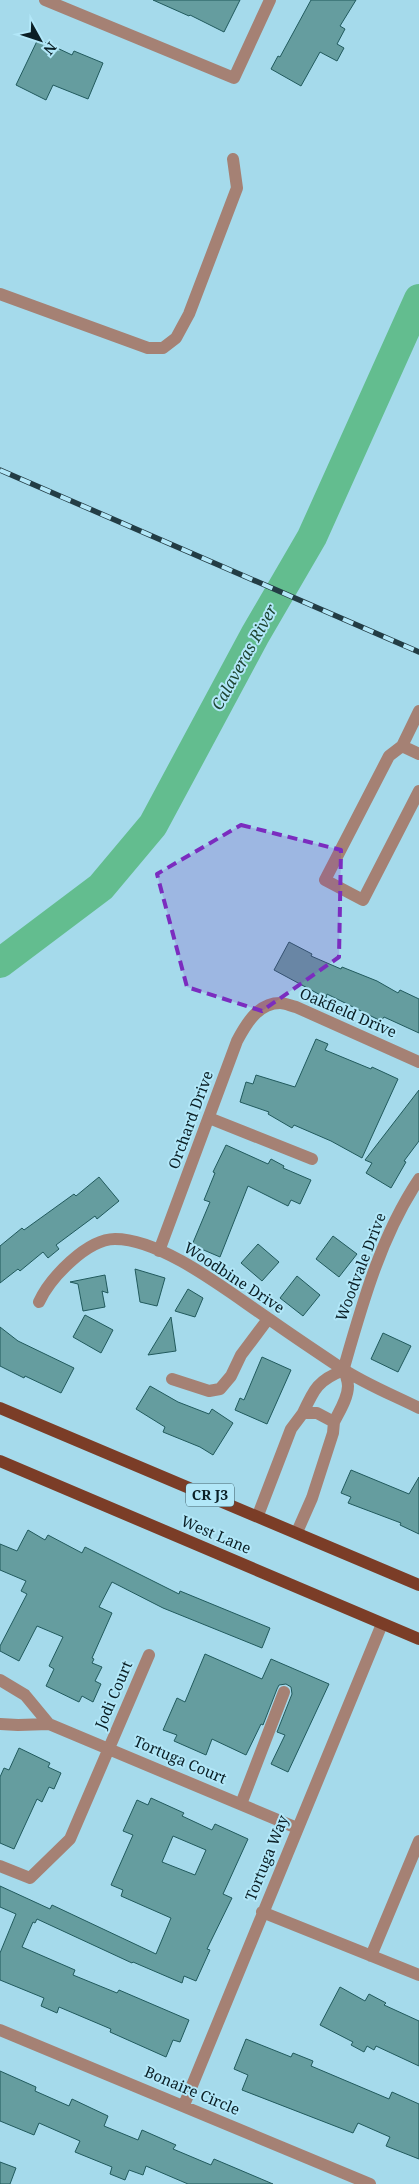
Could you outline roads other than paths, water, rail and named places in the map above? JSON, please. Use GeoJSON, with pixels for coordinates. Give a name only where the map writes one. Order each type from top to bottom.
{"type":"FeatureCollection","features":[{"type":"Feature","properties":{"kind":"main road","name":"CR J3"},"geometry":{"type":"LineString","coordinates":[[0,1408],[258,1515],[419,1585]]}},
{"type":"Feature","properties":{"kind":"main road","name":"West Lane"},"geometry":{"type":"LineString","coordinates":[[0,1461],[419,1639]]}},
{"type":"Feature","properties":{"kind":"street"},"geometry":{"type":"LineString","coordinates":[[46,0],[234,78],[270,0]]}},
{"type":"Feature","properties":{"kind":"street"},"geometry":{"type":"LineString","coordinates":[[0,294],[148,348],[163,348],[176,338],[189,314],[237,188],[233,159]]}},
{"type":"Feature","properties":{"kind":"street"},"geometry":{"type":"LineString","coordinates":[[419,711],[402,746],[389,756],[325,880],[363,900],[419,792]]}},
{"type":"Feature","properties":{"kind":"street"},"geometry":{"type":"LineString","coordinates":[[402,746],[419,754]]}},
{"type":"Feature","properties":{"kind":"street","name":"Oakfield Drive"},"geometry":{"type":"LineString","coordinates":[[264,1007],[280,1003],[296,1007],[419,1062]]}},
{"type":"Feature","properties":{"kind":"street","name":"Orchard Drive"},"geometry":{"type":"LineString","coordinates":[[159,1251],[237,1041],[248,1020],[264,1007]]}},
{"type":"Feature","properties":{"kind":"street"},"geometry":{"type":"LineString","coordinates":[[209,1118],[312,1159]]}},
{"type":"Feature","properties":{"kind":"street","name":"Woodvale Drive"},"geometry":{"type":"LineString","coordinates":[[297,1532],[312,1498],[333,1433],[334,1422],[348,1387],[344,1370],[356,1323],[403,1203],[419,1179]]}},
{"type":"Feature","properties":{"kind":"street","name":"Woodbine Drive"},"geometry":{"type":"LineString","coordinates":[[39,1302],[46,1286],[57,1274],[101,1241],[116,1239],[137,1243],[159,1251],[219,1285],[344,1370],[419,1408]]}},
{"type":"Feature","properties":{"kind":"street"},"geometry":{"type":"LineString","coordinates":[[172,1379],[210,1391],[220,1389],[231,1376],[241,1355],[268,1319]]}},
{"type":"Feature","properties":{"kind":"street"},"geometry":{"type":"LineString","coordinates":[[258,1515],[290,1429],[303,1413],[313,1392],[326,1376],[344,1370]]}},
{"type":"Feature","properties":{"kind":"street"},"geometry":{"type":"LineString","coordinates":[[303,1413],[317,1413],[334,1422]]}},
{"type":"Feature","properties":{"kind":"street","name":"Tortuga Way"},"geometry":{"type":"LineString","coordinates":[[184,2105],[382,1624]]}},
{"type":"Feature","properties":{"kind":"street","name":"Jodi Court"},"geometry":{"type":"LineString","coordinates":[[0,1866],[30,1878],[70,1839],[149,1655]]}},
{"type":"Feature","properties":{"kind":"street","name":"Tortuga Court"},"geometry":{"type":"LineString","coordinates":[[0,1680],[25,1695],[49,1724]]}},
{"type":"Feature","properties":{"kind":"street"},"geometry":{"type":"LineString","coordinates":[[241,1804],[284,1692]]}},
{"type":"Feature","properties":{"kind":"street","name":"Tortuga Court"},"geometry":{"type":"LineString","coordinates":[[0,1724],[49,1724],[297,1828]]}},
{"type":"Feature","properties":{"kind":"street"},"geometry":{"type":"LineString","coordinates":[[371,1956],[419,1841]]}},
{"type":"Feature","properties":{"kind":"street"},"geometry":{"type":"LineString","coordinates":[[262,1912],[419,1975]]}},
{"type":"Feature","properties":{"kind":"street","name":"Bonaire Circle"},"geometry":{"type":"LineString","coordinates":[[0,2030],[370,2184]]}},
{"type":"Feature","properties":{"kind":"waterway","name":"Calaveras River"},"geometry":{"type":"LineString","coordinates":[[0,963],[101,887],[153,825],[255,635],[312,537],[419,299]]}},
{"type":"Feature","properties":{"kind":"railway"},"geometry":{"type":"LineString","coordinates":[[0,470],[419,652]]}}]}
